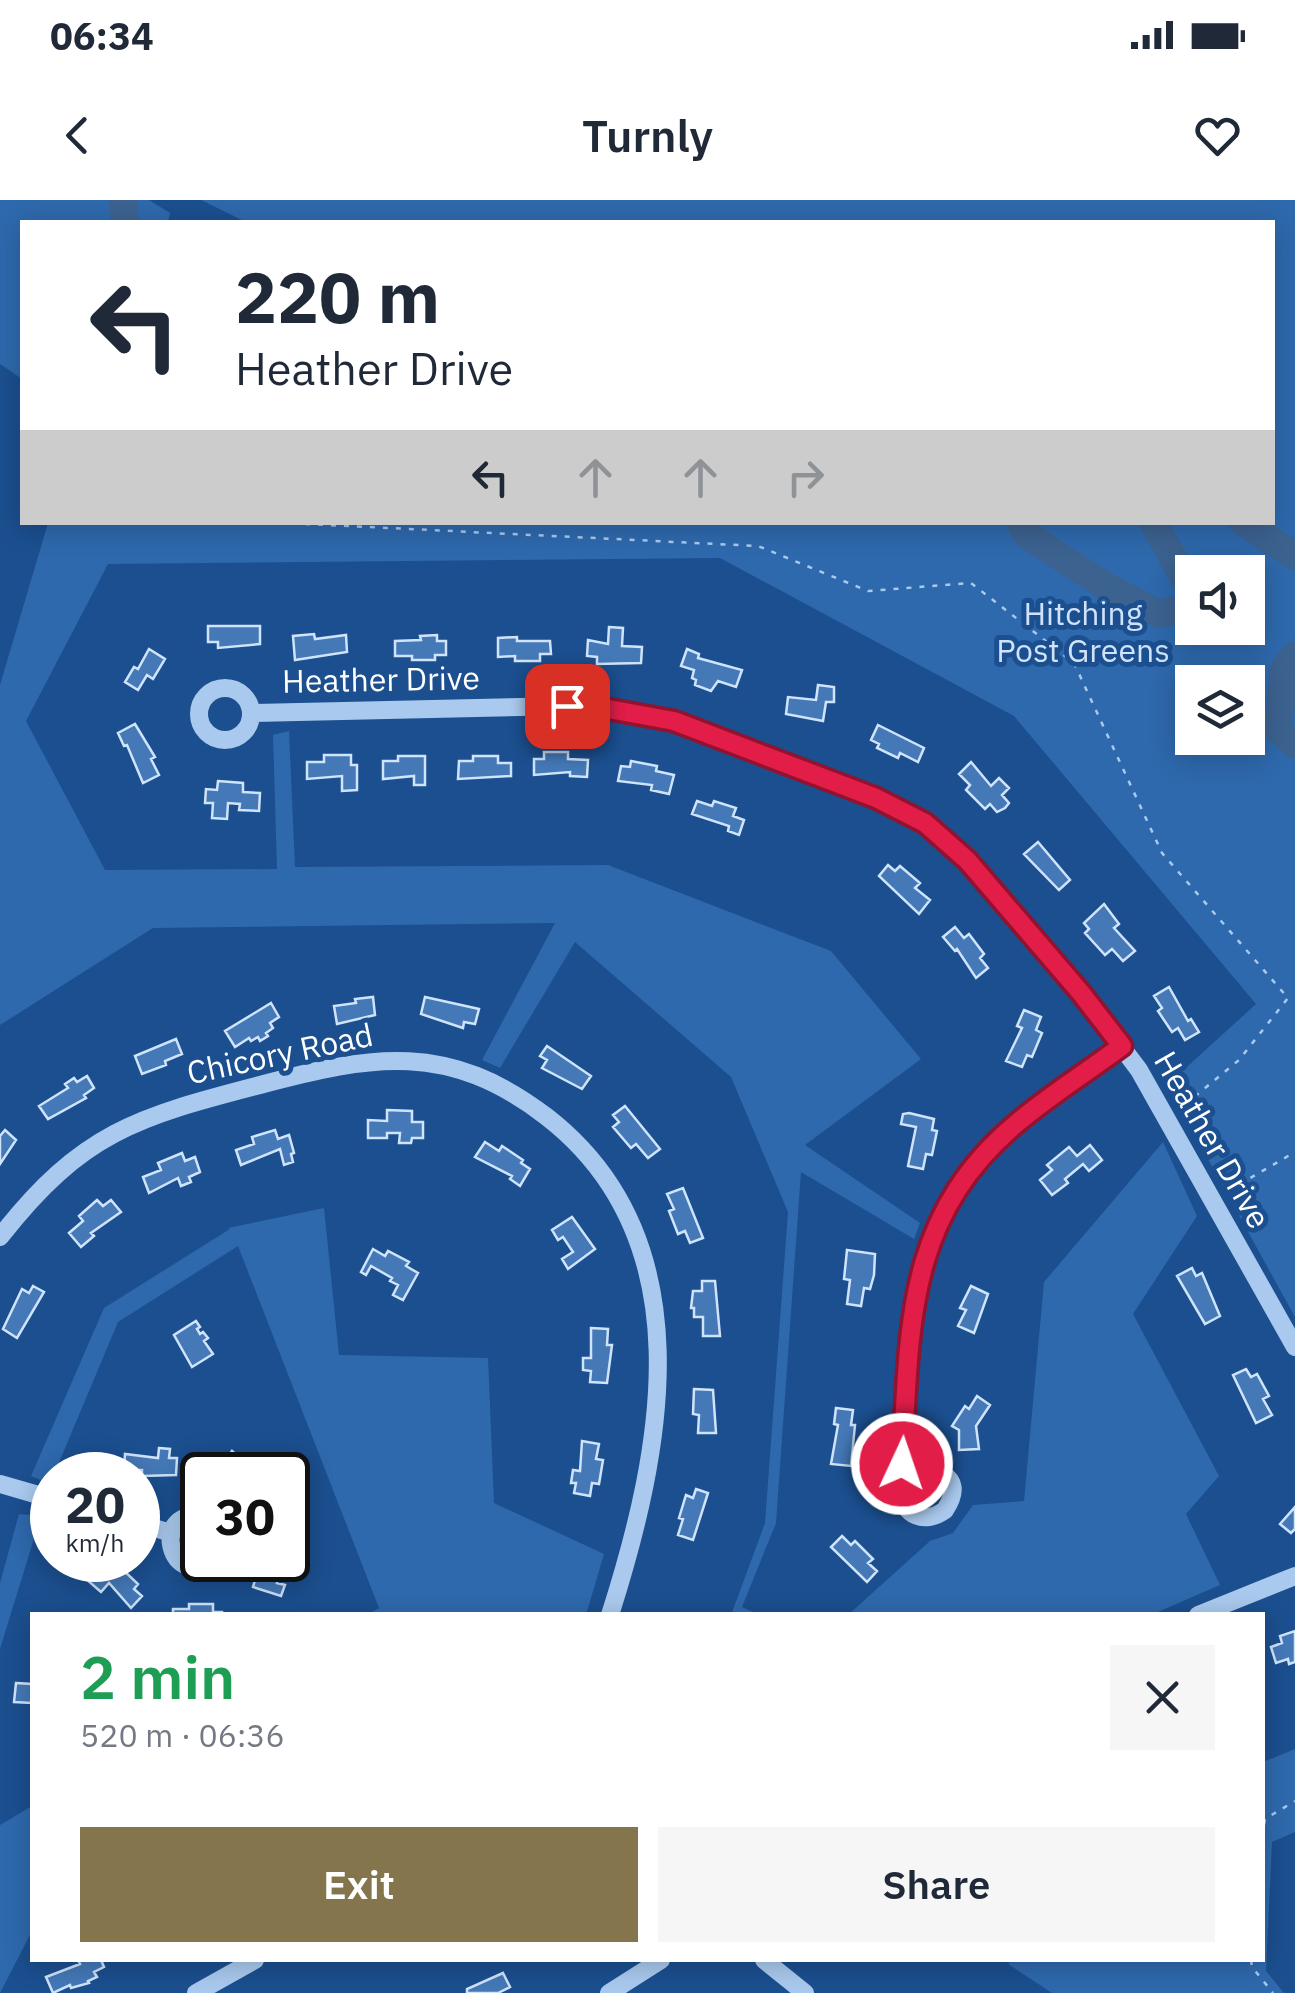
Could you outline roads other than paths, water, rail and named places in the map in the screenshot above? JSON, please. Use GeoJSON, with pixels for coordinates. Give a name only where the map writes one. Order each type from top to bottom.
{"type":"FeatureCollection","features":[{"type":"Feature","properties":{"kind":"street","name":"Heather Drive"},"geometry":{"type":"LineString","coordinates":[[251,713],[603,708],[674,721],[876,798],[925,823],[947,840],[1081,993],[1122,1046],[1169,1118],[1295,1346]]}},
{"type":"Feature","properties":{"kind":"street"},"geometry":{"type":"LineString","coordinates":[[902,1464],[914,1297],[928,1246],[949,1202],[973,1168],[1015,1124],[1122,1046]]}},
{"type":"Feature","properties":{"kind":"street","name":"Chicory Road"},"geometry":{"type":"LineString","coordinates":[[0,1237],[38,1190],[81,1153],[129,1124],[176,1107],[320,1069],[381,1060],[442,1064],[501,1086],[562,1129],[590,1156],[634,1224],[646,1259],[657,1340],[653,1425],[633,1536],[611,1612]]}},
{"type":"Feature","properties":{"kind":"street"},"geometry":{"type":"LineString","coordinates":[[0,1484],[30,1493]]}},
{"type":"Feature","properties":{"kind":"street"},"geometry":{"type":"LineString","coordinates":[[180,1522],[171,1533],[172,1552],[180,1561]]}},
{"type":"Feature","properties":{"kind":"street"},"geometry":{"type":"LineString","coordinates":[[160,1530],[171,1533]]}},
{"type":"Feature","properties":{"kind":"street"},"geometry":{"type":"LineString","coordinates":[[1205,1612],[1295,1576]]}},
{"type":"Feature","properties":{"kind":"street"},"geometry":{"type":"LineString","coordinates":[[196,1993],[250,1962]]}},
{"type":"Feature","properties":{"kind":"street"},"geometry":{"type":"LineString","coordinates":[[609,1993],[658,1962]]}},
{"type":"Feature","properties":{"kind":"street"},"geometry":{"type":"LineString","coordinates":[[767,1962],[806,1993]]}},
{"type":"Feature","properties":{"kind":"waterway"},"geometry":{"type":"LineString","coordinates":[[123,200],[125,220]]}},
{"type":"Feature","properties":{"kind":"waterway"},"geometry":{"type":"LineString","coordinates":[[1022,525],[1027,535],[1107,587],[1159,614],[1189,607],[1191,590],[1155,525]]}},
{"type":"Feature","properties":{"kind":"waterway"},"geometry":{"type":"LineString","coordinates":[[1248,525],[1295,556]]}},
{"type":"Feature","properties":{"kind":"waterway"},"geometry":{"type":"LineString","coordinates":[[1295,655],[1284,668],[1279,730],[1295,745]]}},
{"type":"Feature","properties":{"kind":"park label","name":"Hitching Post Greens"},"geometry":{"type":"Point","coordinates":[1083,632]}}]}
